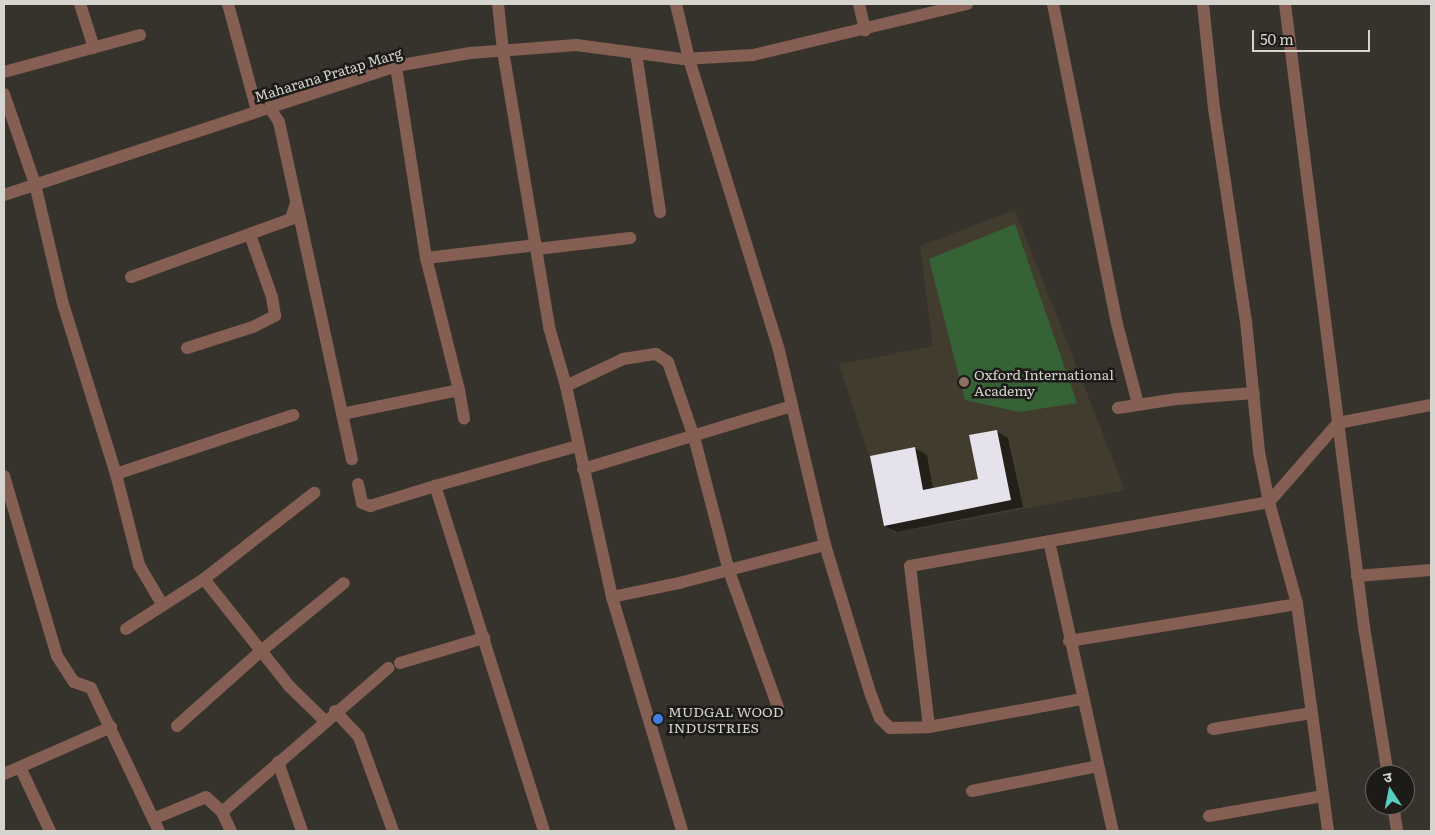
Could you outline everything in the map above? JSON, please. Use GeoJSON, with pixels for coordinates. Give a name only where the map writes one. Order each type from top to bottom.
{"type":"FeatureCollection","features":[{"type":"Feature","properties":{"kind":"street"},"geometry":{"type":"LineString","coordinates":[[80,4],[94,48]]}},
{"type":"Feature","properties":{"kind":"street"},"geometry":{"type":"LineString","coordinates":[[228,4],[257,111]]}},
{"type":"Feature","properties":{"kind":"street"},"geometry":{"type":"LineString","coordinates":[[498,4],[503,51],[548,327],[566,386],[577,446],[612,597],[682,831]]}},
{"type":"Feature","properties":{"kind":"street"},"geometry":{"type":"LineString","coordinates":[[676,4],[689,59],[779,350],[825,545],[880,718],[890,728],[929,727],[1082,700]]}},
{"type":"Feature","properties":{"kind":"street"},"geometry":{"type":"LineString","coordinates":[[859,4],[865,30]]}},
{"type":"Feature","properties":{"kind":"street","name":"Maharana Pratap Marg"},"geometry":{"type":"LineString","coordinates":[[4,195],[396,66],[503,51],[576,45],[689,59],[753,55],[865,30],[967,4]]}},
{"type":"Feature","properties":{"kind":"street"},"geometry":{"type":"LineString","coordinates":[[1053,4],[1118,324],[1138,404]]}},
{"type":"Feature","properties":{"kind":"street"},"geometry":{"type":"LineString","coordinates":[[1203,4],[1254,393],[1259,452],[1269,502],[1297,604],[1328,831]]}},
{"type":"Feature","properties":{"kind":"street"},"geometry":{"type":"LineString","coordinates":[[1285,4],[1357,576],[1386,765]]}},
{"type":"Feature","properties":{"kind":"street"},"geometry":{"type":"LineString","coordinates":[[4,72],[140,34]]}},
{"type":"Feature","properties":{"kind":"street"},"geometry":{"type":"LineString","coordinates":[[636,53],[660,212]]}},
{"type":"Feature","properties":{"kind":"street"},"geometry":{"type":"LineString","coordinates":[[396,66],[426,258],[459,390],[464,418]]}},
{"type":"Feature","properties":{"kind":"street"},"geometry":{"type":"LineString","coordinates":[[4,94],[35,184],[63,304],[116,474],[140,566],[162,604]]}},
{"type":"Feature","properties":{"kind":"street"},"geometry":{"type":"LineString","coordinates":[[270,107],[279,122],[352,459]]}},
{"type":"Feature","properties":{"kind":"street"},"geometry":{"type":"LineString","coordinates":[[130,277],[291,219],[296,203]]}},
{"type":"Feature","properties":{"kind":"street"},"geometry":{"type":"LineString","coordinates":[[187,348],[253,327],[274,316],[272,297],[250,235]]}},
{"type":"Feature","properties":{"kind":"street"},"geometry":{"type":"LineString","coordinates":[[426,258],[630,238]]}},
{"type":"Feature","properties":{"kind":"street"},"geometry":{"type":"LineString","coordinates":[[566,386],[623,360],[656,354],[668,362],[694,437],[728,570],[778,708]]}},
{"type":"Feature","properties":{"kind":"street"},"geometry":{"type":"LineString","coordinates":[[342,414],[459,390]]}},
{"type":"Feature","properties":{"kind":"street"},"geometry":{"type":"LineString","coordinates":[[1118,408],[1138,404],[1254,393]]}},
{"type":"Feature","properties":{"kind":"street"},"geometry":{"type":"LineString","coordinates":[[929,727],[910,566],[1269,502],[1338,423],[1431,405]]}},
{"type":"Feature","properties":{"kind":"street"},"geometry":{"type":"LineString","coordinates":[[583,469],[792,406]]}},
{"type":"Feature","properties":{"kind":"street"},"geometry":{"type":"LineString","coordinates":[[116,474],[293,415]]}},
{"type":"Feature","properties":{"kind":"street"},"geometry":{"type":"LineString","coordinates":[[358,484],[362,503],[370,506],[577,446]]}},
{"type":"Feature","properties":{"kind":"street"},"geometry":{"type":"LineString","coordinates":[[4,476],[57,656],[74,682],[91,688],[159,831]]}},
{"type":"Feature","properties":{"kind":"street"},"geometry":{"type":"LineString","coordinates":[[435,486],[544,831]]}},
{"type":"Feature","properties":{"kind":"street"},"geometry":{"type":"LineString","coordinates":[[126,629],[162,604],[204,579],[314,493]]}},
{"type":"Feature","properties":{"kind":"street"},"geometry":{"type":"LineString","coordinates":[[1049,541],[1082,700],[1113,831]]}},
{"type":"Feature","properties":{"kind":"street"},"geometry":{"type":"LineString","coordinates":[[612,597],[825,545]]}},
{"type":"Feature","properties":{"kind":"street"},"geometry":{"type":"LineString","coordinates":[[1357,576],[1431,570]]}},
{"type":"Feature","properties":{"kind":"street"},"geometry":{"type":"LineString","coordinates":[[204,579],[289,686],[325,721]]}},
{"type":"Feature","properties":{"kind":"street"},"geometry":{"type":"LineString","coordinates":[[177,726],[261,651],[344,583]]}},
{"type":"Feature","properties":{"kind":"street"},"geometry":{"type":"LineString","coordinates":[[1069,641],[1297,604]]}},
{"type":"Feature","properties":{"kind":"street"},"geometry":{"type":"LineString","coordinates":[[222,812],[335,711],[394,666],[484,638]]}},
{"type":"Feature","properties":{"kind":"street"},"geometry":{"type":"LineString","coordinates":[[335,711],[359,737],[393,831]]}},
{"type":"Feature","properties":{"kind":"street"},"geometry":{"type":"LineString","coordinates":[[1212,729],[1312,713]]}},
{"type":"Feature","properties":{"kind":"street"},"geometry":{"type":"LineString","coordinates":[[4,774],[111,727]]}},
{"type":"Feature","properties":{"kind":"street"},"geometry":{"type":"LineString","coordinates":[[278,762],[302,831]]}},
{"type":"Feature","properties":{"kind":"street"},"geometry":{"type":"LineString","coordinates":[[972,790],[1098,766]]}},
{"type":"Feature","properties":{"kind":"street"},"geometry":{"type":"LineString","coordinates":[[20,767],[50,831]]}},
{"type":"Feature","properties":{"kind":"street"},"geometry":{"type":"LineString","coordinates":[[1209,816],[1323,796]]}},
{"type":"Feature","properties":{"kind":"street"},"geometry":{"type":"LineString","coordinates":[[153,820],[206,797],[222,812],[231,831]]}},
{"type":"Feature","properties":{"kind":"street"},"geometry":{"type":"LineString","coordinates":[[1395,815],[1397,831]]}},
{"type":"Feature","properties":{"kind":"shaded area","name":"Oxford International Academy"},"geometry":{"type":"Polygon","coordinates":[[[1015,210],[1125,490],[894,533],[839,364],[933,346],[920,246],[1015,210]]]}},
{"type":"Feature","properties":{"kind":"green space"},"geometry":{"type":"Polygon","coordinates":[[[1015,224],[1077,403],[1019,412],[965,400],[929,259],[1015,224]]]}},
{"type":"Feature","properties":{"kind":"building"},"geometry":{"type":"Polygon","coordinates":[[[997,430],[1011,500],[884,526],[870,456],[915,447],[923,490],[978,479],[969,435],[997,430]]]}},
{"type":"Feature","properties":{"kind":"place","name":"Oxford International Academy"},"geometry":{"type":"Point","coordinates":[964,382]}},
{"type":"Feature","properties":{"kind":"place","name":"MUDGAL WOOD INDUSTRIES"},"geometry":{"type":"Point","coordinates":[658,719]}}]}
